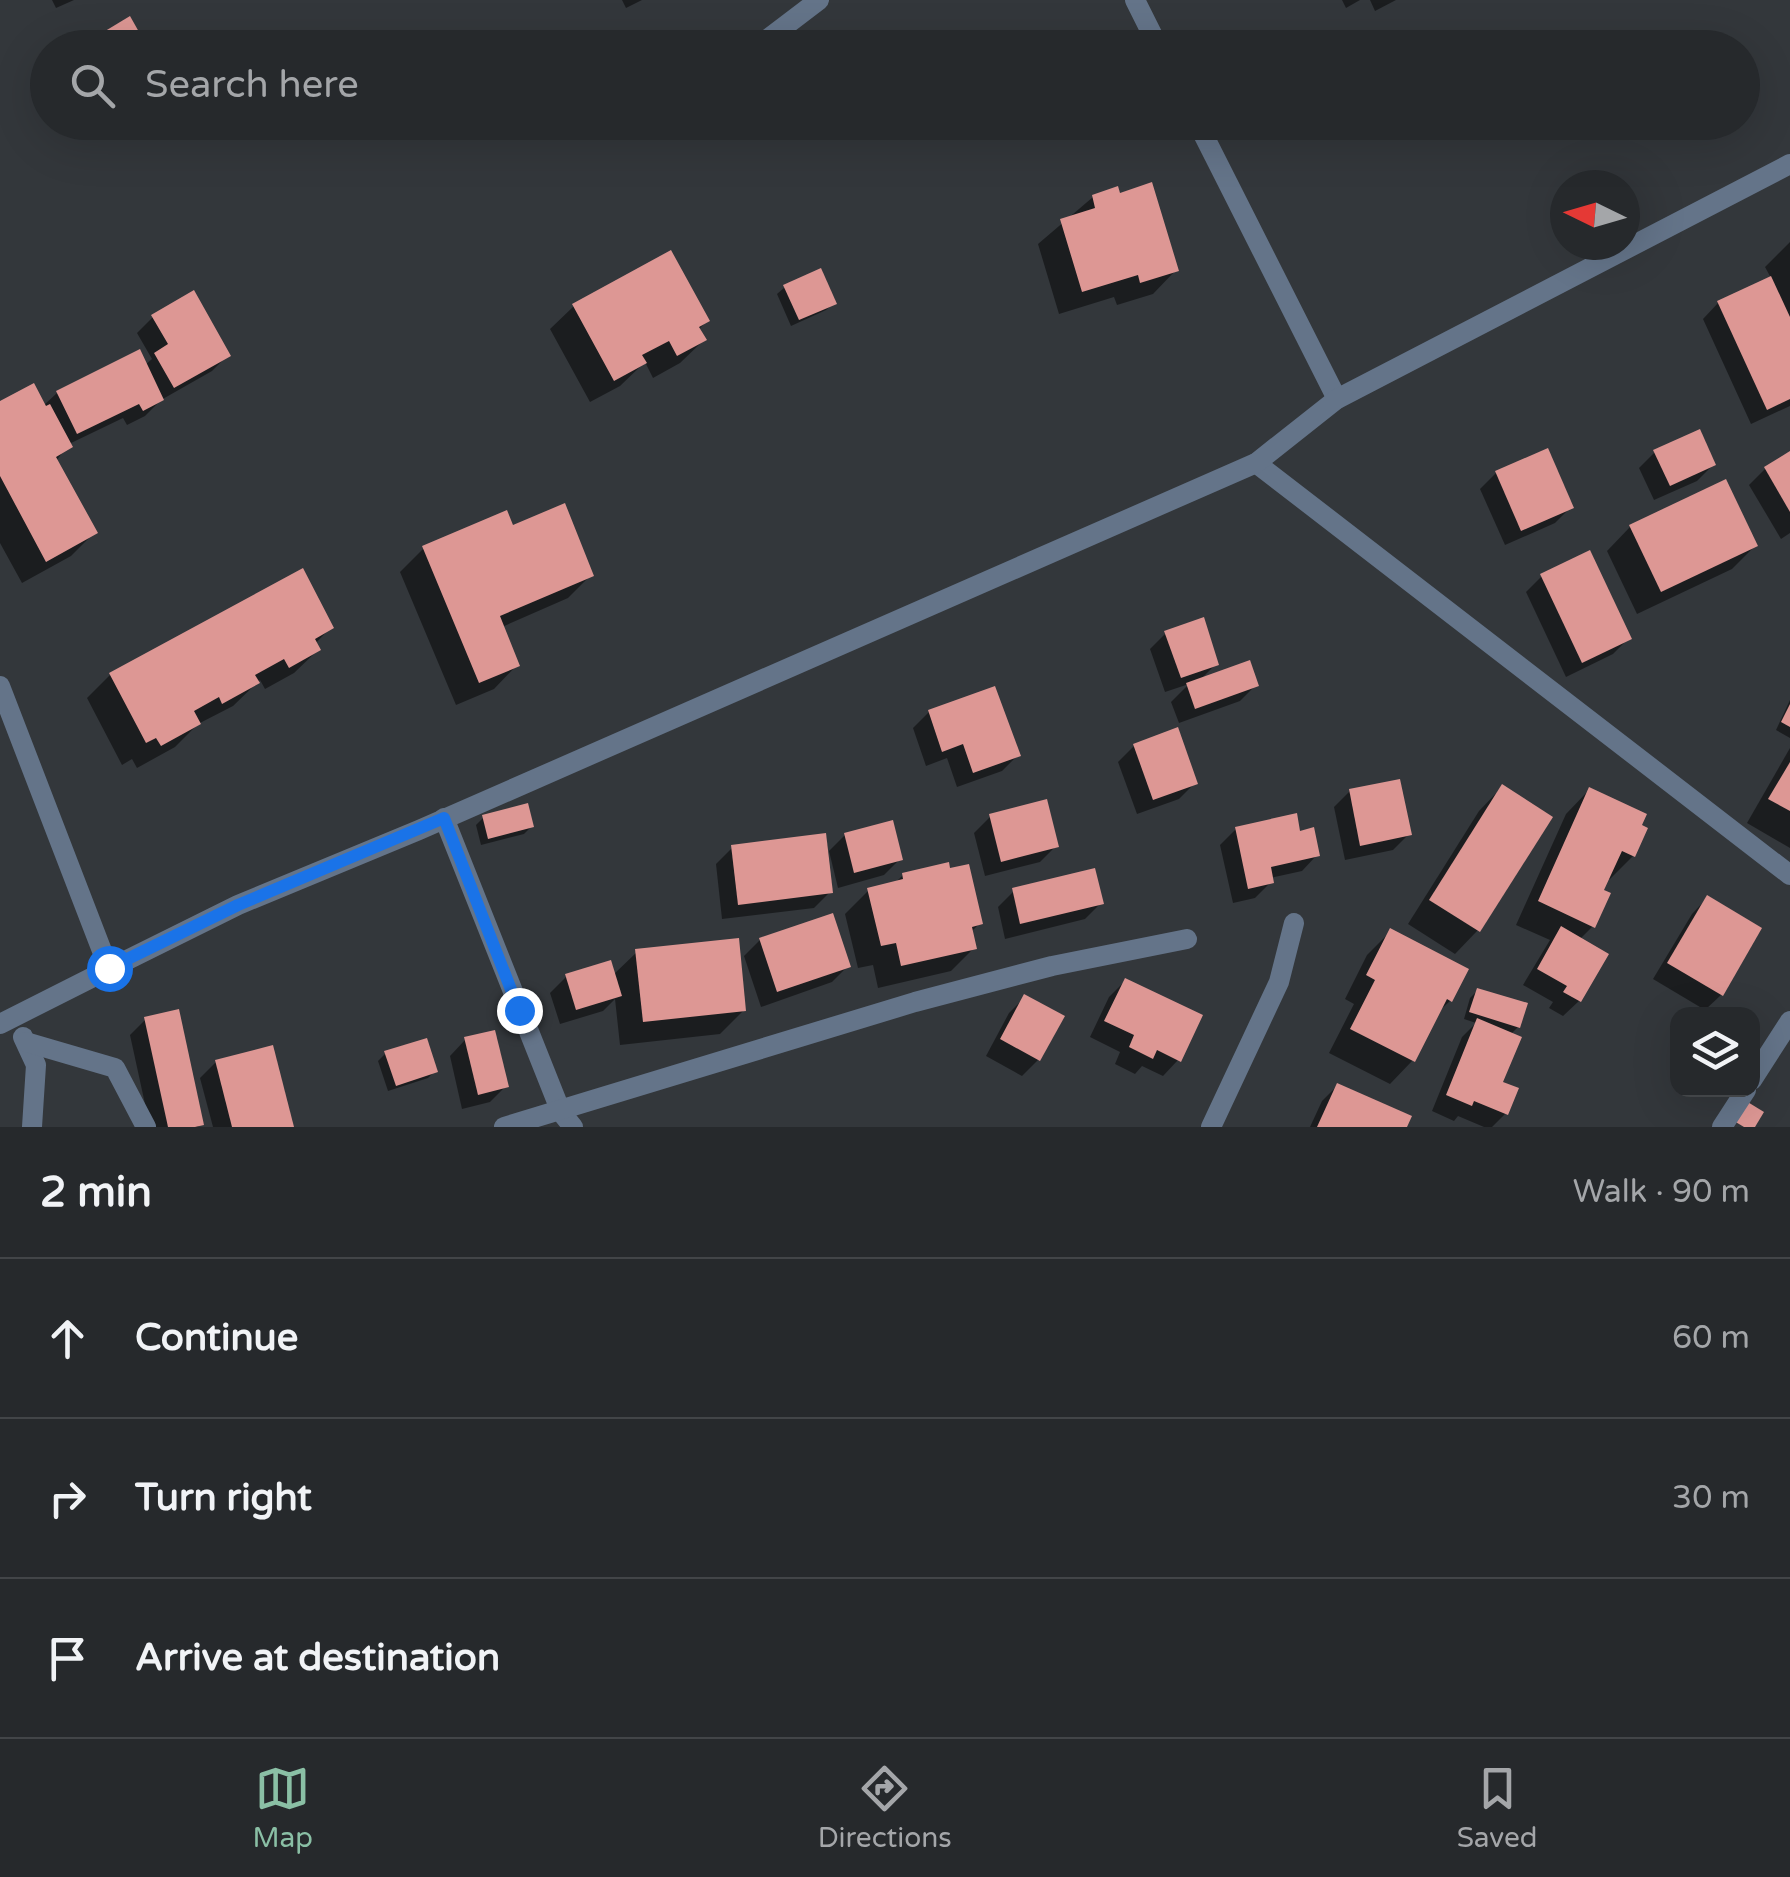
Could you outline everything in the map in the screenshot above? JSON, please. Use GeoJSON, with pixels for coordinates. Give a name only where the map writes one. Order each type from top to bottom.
{"type":"FeatureCollection","features":[{"type":"Feature","properties":{"kind":"street"},"geometry":{"type":"LineString","coordinates":[[780,30],[819,0]]}},
{"type":"Feature","properties":{"kind":"street"},"geometry":{"type":"LineString","coordinates":[[1136,0],[1150,30]]}},
{"type":"Feature","properties":{"kind":"street"},"geometry":{"type":"LineString","coordinates":[[1206,140],[1337,399]]}},
{"type":"Feature","properties":{"kind":"street"},"geometry":{"type":"LineString","coordinates":[[32,1127],[36,1065],[26,1042],[5,1022],[238,905],[1256,463],[1337,399],[1790,164]]}},
{"type":"Feature","properties":{"kind":"street"},"geometry":{"type":"LineString","coordinates":[[1256,463],[1790,875]]}},
{"type":"Feature","properties":{"kind":"street"},"geometry":{"type":"LineString","coordinates":[[0,686],[109,968]]}},
{"type":"Feature","properties":{"kind":"street"},"geometry":{"type":"LineString","coordinates":[[444,818],[567,1120]]}},
{"type":"Feature","properties":{"kind":"street"},"geometry":{"type":"LineString","coordinates":[[1212,1127],[1279,982],[1294,924]]}},
{"type":"Feature","properties":{"kind":"street"},"geometry":{"type":"LineString","coordinates":[[504,1127],[567,1120],[914,1002],[1052,966],[1187,939]]}},
{"type":"Feature","properties":{"kind":"street"},"geometry":{"type":"LineString","coordinates":[[1760,1068],[1790,1021]]}},
{"type":"Feature","properties":{"kind":"street"},"geometry":{"type":"LineString","coordinates":[[26,1042],[115,1068],[146,1127]]}},
{"type":"Feature","properties":{"kind":"street"},"geometry":{"type":"LineString","coordinates":[[1722,1127],[1741,1097]]}},
{"type":"Feature","properties":{"kind":"building"},"geometry":{"type":"Polygon","coordinates":[[[130,16],[138,30],[107,30],[130,16]]]}},
{"type":"Feature","properties":{"kind":"building"},"geometry":{"type":"Polygon","coordinates":[[[1152,182],[1179,271],[1140,283],[1138,275],[1082,292],[1060,219],[1095,208],[1092,195],[1118,186],[1120,193],[1152,182]]]}},
{"type":"Feature","properties":{"kind":"building"},"geometry":{"type":"Polygon","coordinates":[[[671,250],[710,321],[699,327],[707,340],[677,356],[669,341],[642,355],[647,363],[614,381],[572,304],[671,250]]]}},
{"type":"Feature","properties":{"kind":"building"},"geometry":{"type":"Polygon","coordinates":[[[821,268],[837,304],[799,320],[783,285],[821,268]]]}},
{"type":"Feature","properties":{"kind":"building"},"geometry":{"type":"Polygon","coordinates":[[[1771,276],[1790,317],[1790,399],[1767,410],[1717,301],[1771,276]]]}},
{"type":"Feature","properties":{"kind":"building"},"geometry":{"type":"Polygon","coordinates":[[[194,290],[231,356],[174,388],[154,353],[168,344],[151,315],[194,290]]]}},
{"type":"Feature","properties":{"kind":"building"},"geometry":{"type":"Polygon","coordinates":[[[140,349],[164,400],[143,411],[139,404],[77,434],[56,391],[140,349]]]}},
{"type":"Feature","properties":{"kind":"building"},"geometry":{"type":"Polygon","coordinates":[[[34,383],[73,447],[56,457],[98,533],[46,562],[0,476],[0,401],[34,383]]]}},
{"type":"Feature","properties":{"kind":"building"},"geometry":{"type":"Polygon","coordinates":[[[1700,429],[1716,465],[1670,486],[1653,450],[1700,429]]]}},
{"type":"Feature","properties":{"kind":"building"},"geometry":{"type":"Polygon","coordinates":[[[1548,448],[1574,508],[1521,531],[1495,471],[1548,448]]]}},
{"type":"Feature","properties":{"kind":"building"},"geometry":{"type":"Polygon","coordinates":[[[1790,451],[1790,512],[1764,467],[1790,451]]]}},
{"type":"Feature","properties":{"kind":"building"},"geometry":{"type":"Polygon","coordinates":[[[1726,479],[1758,546],[1661,592],[1629,525],[1726,479]]]}},
{"type":"Feature","properties":{"kind":"building"},"geometry":{"type":"Polygon","coordinates":[[[565,503],[594,576],[500,616],[520,666],[479,683],[422,546],[507,510],[513,525],[565,503]]]}},
{"type":"Feature","properties":{"kind":"building"},"geometry":{"type":"Polygon","coordinates":[[[1590,550],[1632,639],[1582,663],[1540,574],[1590,550]]]}},
{"type":"Feature","properties":{"kind":"building"},"geometry":{"type":"Polygon","coordinates":[[[303,568],[334,628],[315,639],[321,650],[289,668],[284,659],[255,675],[260,683],[222,704],[219,697],[194,711],[201,724],[161,746],[156,738],[146,743],[109,673],[303,568]]]}},
{"type":"Feature","properties":{"kind":"building"},"geometry":{"type":"Polygon","coordinates":[[[1204,617],[1219,665],[1181,678],[1164,631],[1204,617]]]}},
{"type":"Feature","properties":{"kind":"building"},"geometry":{"type":"Polygon","coordinates":[[[1250,660],[1259,686],[1195,709],[1186,683],[1250,660]]]}},
{"type":"Feature","properties":{"kind":"building"},"geometry":{"type":"Polygon","coordinates":[[[995,686],[1021,756],[973,773],[963,744],[942,752],[928,710],[995,686]]]}},
{"type":"Feature","properties":{"kind":"building"},"geometry":{"type":"Polygon","coordinates":[[[1790,704],[1790,727],[1781,722],[1790,704]]]}},
{"type":"Feature","properties":{"kind":"building"},"geometry":{"type":"Polygon","coordinates":[[[1178,727],[1198,784],[1153,800],[1133,744],[1178,727]]]}},
{"type":"Feature","properties":{"kind":"building"},"geometry":{"type":"Polygon","coordinates":[[[1790,762],[1790,811],[1768,799],[1790,762]]]}},
{"type":"Feature","properties":{"kind":"building"},"geometry":{"type":"Polygon","coordinates":[[[1400,779],[1412,835],[1360,846],[1349,789],[1400,779]]]}},
{"type":"Feature","properties":{"kind":"building"},"geometry":{"type":"Polygon","coordinates":[[[1502,784],[1553,817],[1480,932],[1429,900],[1502,784]]]}},
{"type":"Feature","properties":{"kind":"building"},"geometry":{"type":"Polygon","coordinates":[[[1589,787],[1647,814],[1642,825],[1648,828],[1635,857],[1622,851],[1604,890],[1611,893],[1595,928],[1538,901],[1589,787]]]}},
{"type":"Feature","properties":{"kind":"building"},"geometry":{"type":"Polygon","coordinates":[[[1047,799],[1059,847],[1001,862],[989,814],[1047,799]]]}},
{"type":"Feature","properties":{"kind":"building"},"geometry":{"type":"Polygon","coordinates":[[[528,803],[534,827],[488,839],[482,815],[528,803]]]}},
{"type":"Feature","properties":{"kind":"building"},"geometry":{"type":"Polygon","coordinates":[[[1297,813],[1300,831],[1314,827],[1320,856],[1271,867],[1274,883],[1248,889],[1235,827],[1297,813]]]}},
{"type":"Feature","properties":{"kind":"building"},"geometry":{"type":"Polygon","coordinates":[[[893,820],[903,860],[854,873],[844,833],[893,820]]]}},
{"type":"Feature","properties":{"kind":"building"},"geometry":{"type":"Polygon","coordinates":[[[826,833],[833,893],[738,905],[731,845],[826,833]]]}},
{"type":"Feature","properties":{"kind":"building"},"geometry":{"type":"Polygon","coordinates":[[[949,862],[950,868],[969,864],[983,924],[972,927],[977,949],[901,966],[896,943],[881,946],[867,888],[903,879],[902,873],[949,862]]]}},
{"type":"Feature","properties":{"kind":"building"},"geometry":{"type":"Polygon","coordinates":[[[1095,868],[1104,904],[1020,924],[1012,888],[1095,868]]]}},
{"type":"Feature","properties":{"kind":"building"},"geometry":{"type":"Polygon","coordinates":[[[1707,895],[1762,928],[1723,996],[1667,963],[1707,895]]]}},
{"type":"Feature","properties":{"kind":"building"},"geometry":{"type":"Polygon","coordinates":[[[833,913],[851,967],[777,992],[759,938],[833,913]]]}},
{"type":"Feature","properties":{"kind":"building"},"geometry":{"type":"Polygon","coordinates":[[[1561,926],[1609,954],[1581,1002],[1563,992],[1567,986],[1537,969],[1561,926]]]}},
{"type":"Feature","properties":{"kind":"building"},"geometry":{"type":"Polygon","coordinates":[[[1390,928],[1469,969],[1452,1002],[1447,999],[1415,1062],[1350,1029],[1375,980],[1366,975],[1390,928]]]}},
{"type":"Feature","properties":{"kind":"building"},"geometry":{"type":"Polygon","coordinates":[[[739,938],[746,1011],[643,1022],[635,949],[739,938]]]}},
{"type":"Feature","properties":{"kind":"building"},"geometry":{"type":"Polygon","coordinates":[[[611,960],[622,996],[576,1010],[565,974],[611,960]]]}},
{"type":"Feature","properties":{"kind":"building"},"geometry":{"type":"Polygon","coordinates":[[[1125,978],[1203,1015],[1181,1062],[1157,1050],[1153,1059],[1129,1047],[1134,1035],[1104,1021],[1125,978]]]}},
{"type":"Feature","properties":{"kind":"building"},"geometry":{"type":"Polygon","coordinates":[[[1477,988],[1528,1003],[1520,1028],[1469,1012],[1477,988]]]}},
{"type":"Feature","properties":{"kind":"building"},"geometry":{"type":"Polygon","coordinates":[[[1024,994],[1065,1016],[1040,1061],[1000,1039],[1024,994]]]}},
{"type":"Feature","properties":{"kind":"building"},"geometry":{"type":"Polygon","coordinates":[[[179,1009],[204,1125],[195,1127],[168,1127],[144,1017],[179,1009]]]}},
{"type":"Feature","properties":{"kind":"building"},"geometry":{"type":"Polygon","coordinates":[[[1477,1018],[1522,1037],[1503,1082],[1519,1088],[1508,1115],[1446,1095],[1477,1018]]]}},
{"type":"Feature","properties":{"kind":"building"},"geometry":{"type":"Polygon","coordinates":[[[495,1030],[509,1087],[478,1095],[464,1037],[495,1030]]]}},
{"type":"Feature","properties":{"kind":"building"},"geometry":{"type":"Polygon","coordinates":[[[427,1038],[438,1072],[396,1086],[384,1051],[427,1038]]]}},
{"type":"Feature","properties":{"kind":"building"},"geometry":{"type":"Polygon","coordinates":[[[273,1045],[294,1127],[232,1127],[215,1060],[273,1045]]]}},
{"type":"Feature","properties":{"kind":"building"},"geometry":{"type":"Polygon","coordinates":[[[1337,1083],[1412,1116],[1407,1127],[1317,1127],[1337,1083]]]}},
{"type":"Feature","properties":{"kind":"building"},"geometry":{"type":"Polygon","coordinates":[[[1746,1101],[1764,1112],[1755,1127],[1744,1127],[1734,1121],[1746,1101]]]}},
{"type":"Feature","properties":{"kind":"route"},"geometry":{"type":"LineString","coordinates":[[109,968],[238,905],[444,818],[519,1010]]}}]}
